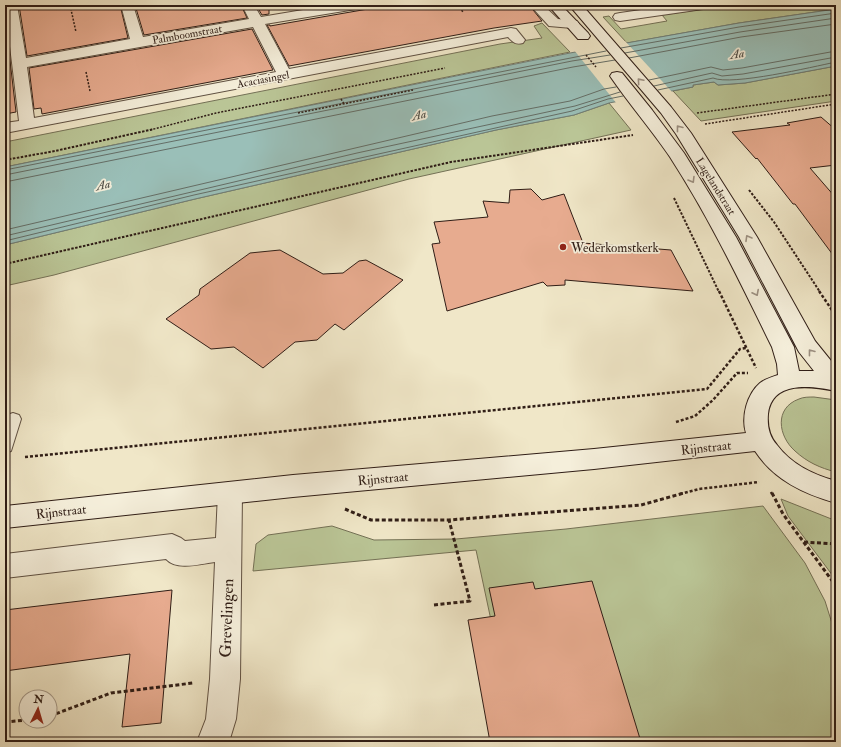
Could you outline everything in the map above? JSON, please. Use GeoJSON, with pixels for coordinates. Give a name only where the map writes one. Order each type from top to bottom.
{"type":"FeatureCollection","features":[{"type":"Feature","properties":{"kind":"street"},"geometry":{"type":"LineString","coordinates":[[11,5],[27,124]]}},
{"type":"Feature","properties":{"kind":"street"},"geometry":{"type":"LineString","coordinates":[[127,5],[138,42]]}},
{"type":"Feature","properties":{"kind":"street"},"geometry":{"type":"LineString","coordinates":[[248,5],[285,74]]}},
{"type":"Feature","properties":{"kind":"street","name":"Palmboomstraat"},"geometry":{"type":"LineString","coordinates":[[18,64],[356,5]]}},
{"type":"Feature","properties":{"kind":"street"},"geometry":{"type":"LineString","coordinates":[[536,5],[554,23],[577,29]]}},
{"type":"Feature","properties":{"kind":"street"},"geometry":{"type":"LineString","coordinates":[[554,5],[592,46]]}},
{"type":"Feature","properties":{"kind":"street","name":"Lagelandstraat"},"geometry":{"type":"LineString","coordinates":[[575,5],[666,110],[679,128],[748,237],[807,346],[836,382]]}},
{"type":"Feature","properties":{"kind":"street"},"geometry":{"type":"LineString","coordinates":[[620,17],[703,5]]}},
{"type":"Feature","properties":{"kind":"street","name":"Acaciasingel"},"geometry":{"type":"LineString","coordinates":[[5,128],[511,32],[518,40]]}},
{"type":"Feature","properties":{"kind":"street","name":"Lagelandstraat"},"geometry":{"type":"LineString","coordinates":[[607,64],[660,130],[727,237],[783,347],[788,364],[789,380]]}},
{"type":"Feature","properties":{"kind":"street"},"geometry":{"type":"LineString","coordinates":[[831,494],[794,475],[774,458],[762,441],[757,431],[755,421],[758,403],[768,390],[789,380],[808,378],[836,382]]}},
{"type":"Feature","properties":{"kind":"street","name":"Rijnstraat"},"geometry":{"type":"LineString","coordinates":[[5,517],[230,493],[762,441]]}},
{"type":"Feature","properties":{"kind":"street","name":"Grevelingen"},"geometry":{"type":"LineString","coordinates":[[213,742],[221,719],[225,679],[230,493]]}},
{"type":"Feature","properties":{"kind":"street"},"geometry":{"type":"LineString","coordinates":[[5,566],[172,546],[179,554],[228,549]]}},
{"type":"Feature","properties":{"kind":"lane"},"geometry":{"type":"LineString","coordinates":[[5,7],[11,5]]}},
{"type":"Feature","properties":{"kind":"lane"},"geometry":{"type":"LineString","coordinates":[[5,446],[13,419]]}},
{"type":"Feature","properties":{"kind":"path"},"geometry":{"type":"LineString","coordinates":[[456,5],[463,12]]}},
{"type":"Feature","properties":{"kind":"path"},"geometry":{"type":"LineString","coordinates":[[5,160],[55,151],[150,130],[216,112],[342,89],[450,66]]}},
{"type":"Feature","properties":{"kind":"path"},"geometry":{"type":"LineString","coordinates":[[298,113],[413,90]]}},
{"type":"Feature","properties":{"kind":"path"},"geometry":{"type":"LineString","coordinates":[[694,114],[836,94]]}},
{"type":"Feature","properties":{"kind":"path"},"geometry":{"type":"LineString","coordinates":[[341,99],[344,104]]}},
{"type":"Feature","properties":{"kind":"path"},"geometry":{"type":"LineString","coordinates":[[679,128],[836,104]]}},
{"type":"Feature","properties":{"kind":"path"},"geometry":{"type":"LineString","coordinates":[[5,264],[452,162],[660,130]]}},
{"type":"Feature","properties":{"kind":"path"},"geometry":{"type":"LineString","coordinates":[[670,191],[758,372],[737,373],[713,400],[695,416],[674,423]]}},
{"type":"Feature","properties":{"kind":"path"},"geometry":{"type":"LineString","coordinates":[[21,457],[707,389],[740,349],[746,348]]}},
{"type":"Feature","properties":{"kind":"path"},"geometry":{"type":"LineString","coordinates":[[342,508],[371,520],[449,520],[641,505],[699,489],[765,481]]}},
{"type":"Feature","properties":{"kind":"path"},"geometry":{"type":"LineString","coordinates":[[769,487],[783,514],[836,586]]}},
{"type":"Feature","properties":{"kind":"path"},"geometry":{"type":"LineString","coordinates":[[434,606],[470,601],[449,520]]}},
{"type":"Feature","properties":{"kind":"path"},"geometry":{"type":"LineString","coordinates":[[803,542],[836,544]]}},
{"type":"Feature","properties":{"kind":"path"},"geometry":{"type":"LineString","coordinates":[[58,713],[111,693],[225,679]]}},
{"type":"Feature","properties":{"kind":"path"},"geometry":{"type":"LineString","coordinates":[[5,722],[18,721]]}},
{"type":"Feature","properties":{"kind":"green space"},"geometry":{"type":"Polygon","coordinates":[[[732,5],[836,5],[836,9],[739,23],[627,43],[603,17],[609,16],[621,29],[667,21],[662,15],[732,5]]]}},
{"type":"Feature","properties":{"kind":"green space"},"geometry":{"type":"Polygon","coordinates":[[[542,23],[570,52],[5,167],[5,142],[500,44],[542,38],[534,26],[542,23]]]}},
{"type":"Feature","properties":{"kind":"green space"},"geometry":{"type":"Polygon","coordinates":[[[836,66],[836,101],[701,121],[673,91],[693,87],[693,85],[714,82],[718,85],[745,83],[836,66]]]}},
{"type":"Feature","properties":{"kind":"green space"},"geometry":{"type":"Polygon","coordinates":[[[609,103],[631,130],[409,179],[54,275],[5,286],[5,245],[195,199],[496,130],[574,115],[609,103]]]}},
{"type":"Feature","properties":{"kind":"green space"},"geometry":{"type":"Polygon","coordinates":[[[814,397],[836,400],[836,472],[814,464],[800,455],[789,445],[782,430],[782,415],[785,409],[791,403],[801,398],[814,397]]]}},
{"type":"Feature","properties":{"kind":"green space"},"geometry":{"type":"Polygon","coordinates":[[[781,499],[834,520],[836,524],[836,580],[788,516],[781,499]]]}},
{"type":"Feature","properties":{"kind":"green space"},"geometry":{"type":"Polygon","coordinates":[[[763,506],[805,563],[825,601],[836,636],[836,742],[517,742],[476,550],[253,571],[256,544],[268,535],[332,526],[374,540],[456,539],[566,529],[763,506]]]}},
{"type":"Feature","properties":{"kind":"water","name":"Aa"},"geometry":{"type":"Polygon","coordinates":[[[836,9],[836,66],[745,83],[718,85],[714,82],[693,85],[693,87],[609,103],[574,115],[496,130],[195,199],[5,245],[5,167],[570,53],[739,23],[836,9]]]}},
{"type":"Feature","properties":{"kind":"pier"},"geometry":{"type":"Polygon","coordinates":[[[625,41],[673,93],[617,104],[574,50],[625,41]]]}},
{"type":"Feature","properties":{"kind":"building"},"geometry":{"type":"Polygon","coordinates":[[[19,5],[120,5],[128,38],[27,56],[19,5]]]}},
{"type":"Feature","properties":{"kind":"building"},"geometry":{"type":"Polygon","coordinates":[[[135,5],[241,5],[247,18],[144,35],[135,5]]]}},
{"type":"Feature","properties":{"kind":"building"},"geometry":{"type":"Polygon","coordinates":[[[256,5],[269,5],[269,14],[262,15],[256,5]]]}},
{"type":"Feature","properties":{"kind":"building"},"geometry":{"type":"Polygon","coordinates":[[[391,5],[529,5],[542,21],[494,28],[289,66],[267,25],[270,26],[391,5]]]}},
{"type":"Feature","properties":{"kind":"building"},"geometry":{"type":"Polygon","coordinates":[[[5,18],[16,112],[5,114],[5,18]]]}},
{"type":"Feature","properties":{"kind":"building"},"geometry":{"type":"Polygon","coordinates":[[[252,29],[273,70],[42,114],[41,108],[34,109],[29,68],[252,29]]]}},
{"type":"Feature","properties":{"kind":"building"},"geometry":{"type":"Polygon","coordinates":[[[821,117],[836,130],[836,165],[810,168],[836,198],[836,259],[795,204],[793,204],[757,158],[756,159],[732,132],[790,125],[787,123],[821,117]]]}},
{"type":"Feature","properties":{"kind":"building","name":"Wederkomstkerk"},"geometry":{"type":"Polygon","coordinates":[[[531,189],[542,200],[564,194],[583,243],[671,250],[693,291],[565,280],[565,285],[547,286],[543,282],[447,311],[432,244],[440,243],[434,222],[488,217],[483,201],[509,203],[510,190],[531,189]]]}},
{"type":"Feature","properties":{"kind":"building"},"geometry":{"type":"Polygon","coordinates":[[[280,250],[323,274],[343,273],[359,261],[366,260],[403,280],[344,330],[335,324],[317,340],[295,342],[263,368],[234,347],[211,349],[166,319],[199,295],[200,289],[250,253],[280,250]]]}},
{"type":"Feature","properties":{"kind":"building"},"geometry":{"type":"Polygon","coordinates":[[[592,581],[641,742],[490,742],[468,620],[495,616],[489,588],[533,582],[535,589],[592,581]]]}},
{"type":"Feature","properties":{"kind":"building"},"geometry":{"type":"Polygon","coordinates":[[[172,590],[161,723],[122,727],[130,654],[5,671],[5,610],[172,590]]]}},
{"type":"Feature","properties":{"kind":"place","name":"Wederkomstkerk"},"geometry":{"type":"Point","coordinates":[563,247]}}]}
